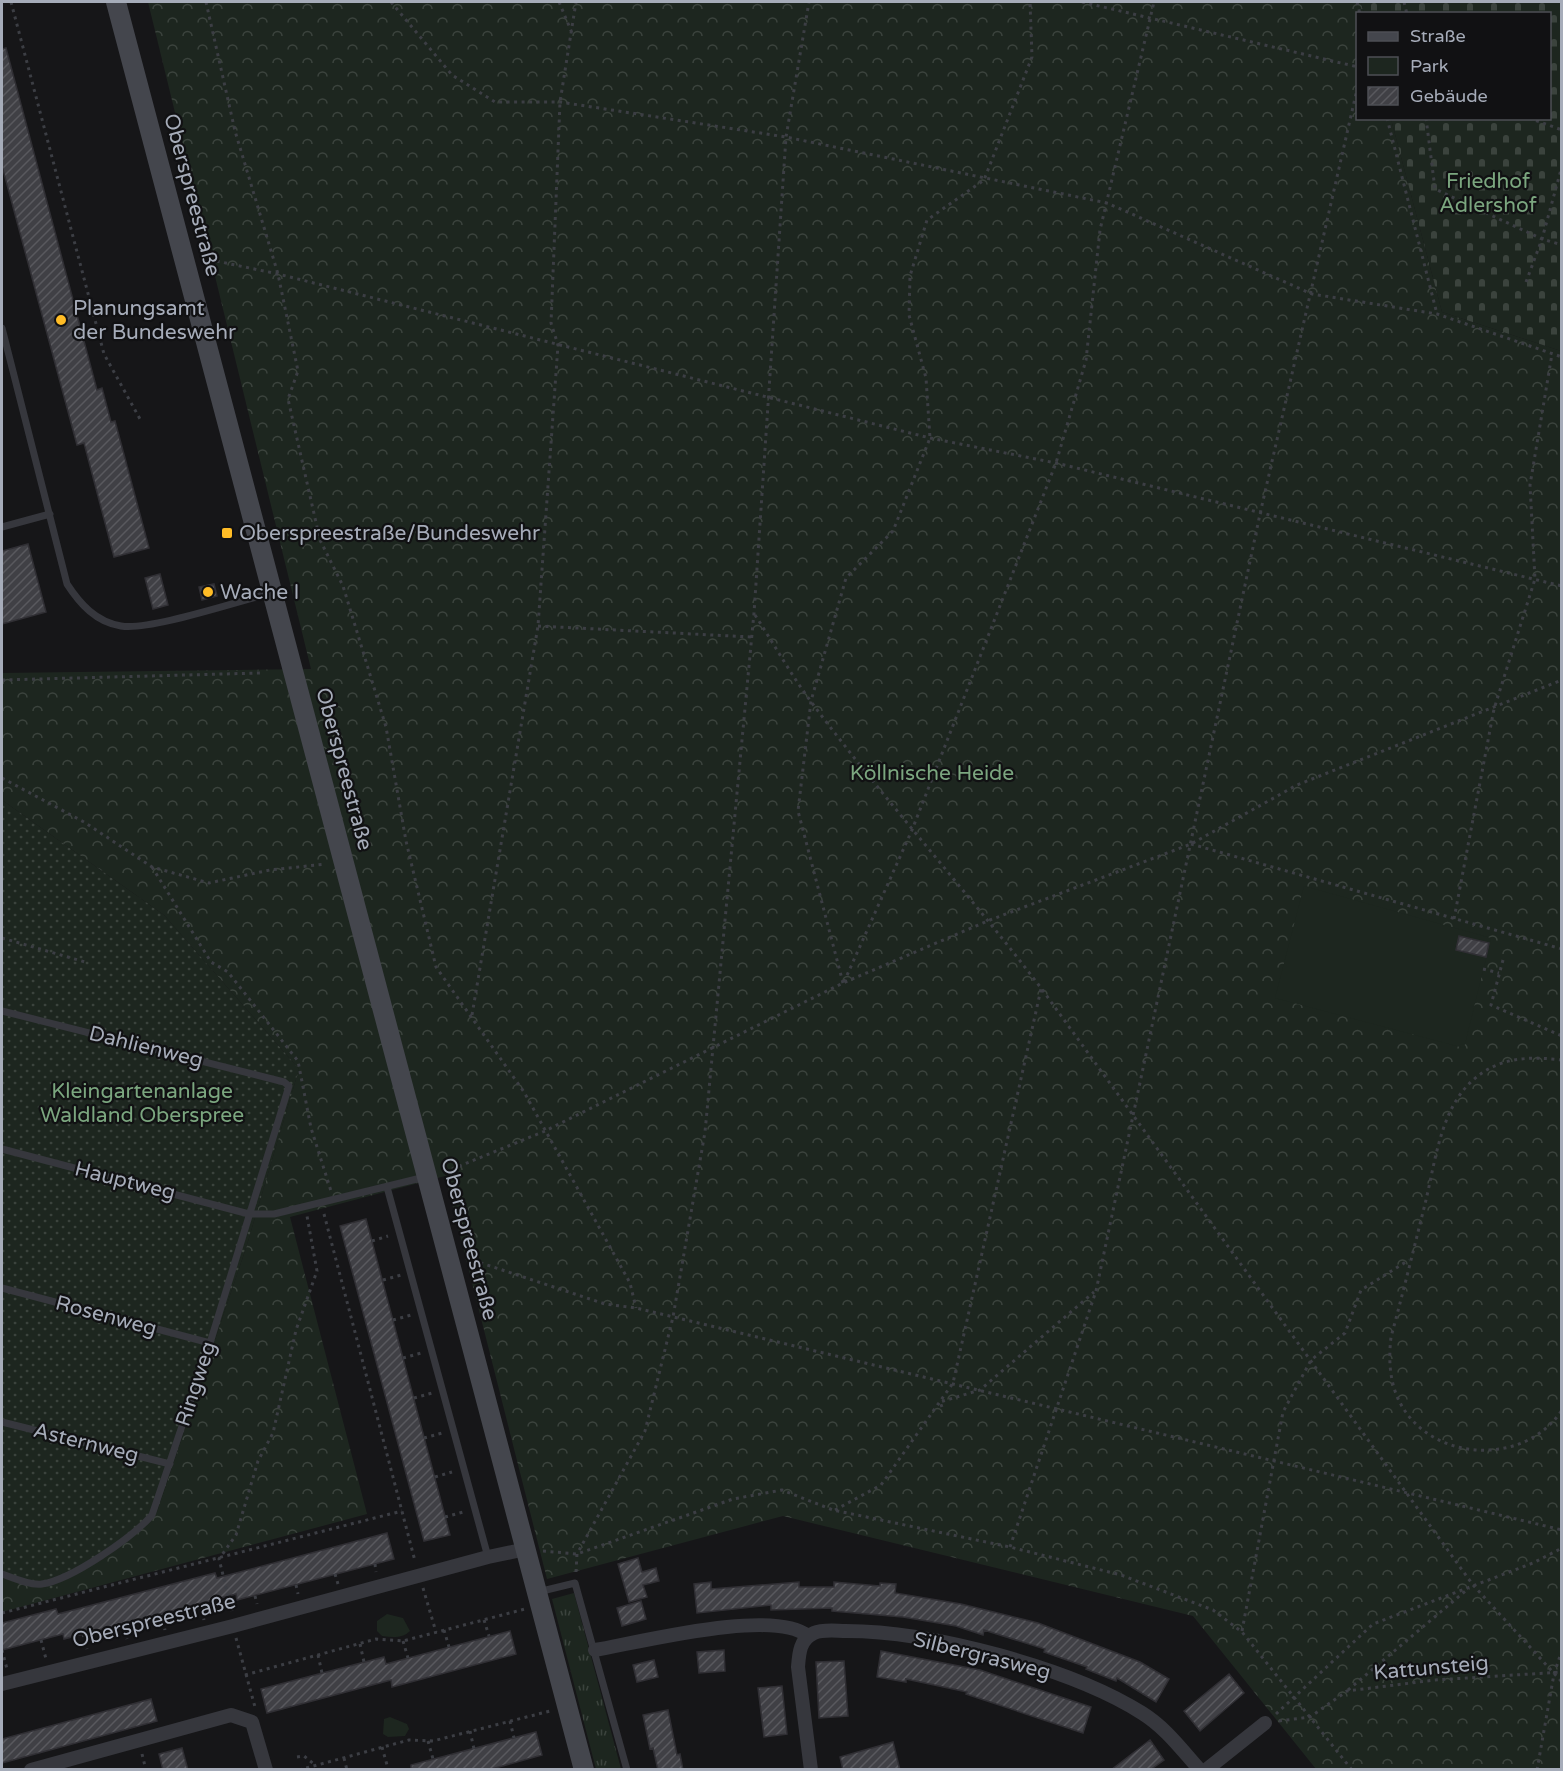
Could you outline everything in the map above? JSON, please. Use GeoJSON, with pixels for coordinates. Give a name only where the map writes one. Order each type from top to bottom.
{"type":"FeatureCollection","features":[{"type":"Feature","properties":{"kind":"main road","name":"Oberspreestraße"},"geometry":{"type":"LineString","coordinates":[[116,2],[584,1770]]}},
{"type":"Feature","properties":{"kind":"street","name":"Oberspreestraße"},"geometry":{"type":"LineString","coordinates":[[4,1677],[526,1549]]}},
{"type":"Feature","properties":{"kind":"street","name":"Silbergrasweg"},"geometry":{"type":"LineString","coordinates":[[595,1650],[735,1626],[790,1626],[808,1636],[817,1631],[858,1631],[954,1645],[1036,1667],[1109,1695],[1142,1712],[1167,1731],[1200,1770]]}},
{"type":"Feature","properties":{"kind":"street"},"geometry":{"type":"LineString","coordinates":[[808,1636],[799,1651],[798,1667],[811,1770]]}},
{"type":"Feature","properties":{"kind":"street"},"geometry":{"type":"LineString","coordinates":[[31,1770],[231,1715],[252,1722],[266,1770]]}},
{"type":"Feature","properties":{"kind":"street"},"geometry":{"type":"LineString","coordinates":[[1206,1770],[1222,1765],[1265,1723]]}},
{"type":"Feature","properties":{"kind":"lane"},"geometry":{"type":"LineString","coordinates":[[2,328],[67,584],[89,613],[121,626],[160,622],[272,594]]}},
{"type":"Feature","properties":{"kind":"lane"},"geometry":{"type":"LineString","coordinates":[[2,526],[50,514]]}},
{"type":"Feature","properties":{"kind":"lane","name":"Dahlienweg"},"geometry":{"type":"LineString","coordinates":[[2,1011],[284,1082],[289,1086]]}},
{"type":"Feature","properties":{"kind":"lane","name":"Ringweg"},"geometry":{"type":"LineString","coordinates":[[2,1574],[40,1585],[65,1577],[139,1531],[152,1515],[210,1343],[289,1086]]}},
{"type":"Feature","properties":{"kind":"lane","name":"Hauptweg"},"geometry":{"type":"LineString","coordinates":[[2,1149],[249,1215],[274,1214],[427,1176]]}},
{"type":"Feature","properties":{"kind":"lane"},"geometry":{"type":"LineString","coordinates":[[387,1187],[488,1557]]}},
{"type":"Feature","properties":{"kind":"lane","name":"Rosenweg"},"geometry":{"type":"LineString","coordinates":[[2,1288],[210,1343]]}},
{"type":"Feature","properties":{"kind":"lane","name":"Asternweg"},"geometry":{"type":"LineString","coordinates":[[2,1422],[170,1464]]}},
{"type":"Feature","properties":{"kind":"lane"},"geometry":{"type":"LineString","coordinates":[[539,1598],[575,1582],[627,1770]]}},
{"type":"Feature","properties":{"kind":"path"},"geometry":{"type":"LineString","coordinates":[[11,2],[104,354],[140,418]]}},
{"type":"Feature","properties":{"kind":"path"},"geometry":{"type":"LineString","coordinates":[[206,2],[235,131],[278,274],[298,371],[288,399],[320,540],[343,585],[386,727],[406,841],[436,967],[472,1014],[524,1092],[630,1283],[636,1308]]}},
{"type":"Feature","properties":{"kind":"path"},"geometry":{"type":"LineString","coordinates":[[392,2],[452,75],[495,102],[560,102],[786,137],[984,180],[1107,203],[1312,294],[1437,314],[1562,357]]}},
{"type":"Feature","properties":{"kind":"path"},"geometry":{"type":"LineString","coordinates":[[559,2],[572,35]]}},
{"type":"Feature","properties":{"kind":"path"},"geometry":{"type":"LineString","coordinates":[[472,1014],[538,626],[558,345],[551,323],[560,102],[576,2]]}},
{"type":"Feature","properties":{"kind":"path"},"geometry":{"type":"LineString","coordinates":[[575,1582],[577,1554],[645,1431],[673,1317],[705,1131],[754,614],[786,137],[809,2]]}},
{"type":"Feature","properties":{"kind":"path"},"geometry":{"type":"LineString","coordinates":[[843,983],[798,811],[811,701],[846,578],[893,531],[930,438],[926,378],[909,315],[910,276],[927,220],[984,180],[1032,57],[1030,2]]}},
{"type":"Feature","properties":{"kind":"path"},"geometry":{"type":"LineString","coordinates":[[1083,2],[1356,67]]}},
{"type":"Feature","properties":{"kind":"path"},"geometry":{"type":"LineString","coordinates":[[843,983],[912,830],[1056,463],[1086,360],[1100,230],[1154,2]]}},
{"type":"Feature","properties":{"kind":"path"},"geometry":{"type":"LineString","coordinates":[[1010,1547],[1096,1291],[1131,1114],[1191,844],[1260,514],[1356,94]]}},
{"type":"Feature","properties":{"kind":"path"},"geometry":{"type":"LineString","coordinates":[[1388,120],[1437,314]]}},
{"type":"Feature","properties":{"kind":"path"},"geometry":{"type":"LineString","coordinates":[[1426,120],[1435,189],[1542,239],[1562,245]]}},
{"type":"Feature","properties":{"kind":"path"},"geometry":{"type":"LineString","coordinates":[[1534,120],[1562,130]]}},
{"type":"Feature","properties":{"kind":"path"},"geometry":{"type":"LineString","coordinates":[[1526,282],[1542,239],[1562,166]]}},
{"type":"Feature","properties":{"kind":"path"},"geometry":{"type":"LineString","coordinates":[[184,260],[207,257],[930,438],[1056,463],[1562,586]]}},
{"type":"Feature","properties":{"kind":"path"},"geometry":{"type":"LineString","coordinates":[[1454,919],[1494,709],[1535,579],[1530,485],[1552,354]]}},
{"type":"Feature","properties":{"kind":"path"},"geometry":{"type":"LineString","coordinates":[[221,535],[227,534]]}},
{"type":"Feature","properties":{"kind":"path"},"geometry":{"type":"LineString","coordinates":[[754,614],[811,701],[912,830],[990,920],[1041,988],[1473,1585],[1562,1682]]}},
{"type":"Feature","properties":{"kind":"path"},"geometry":{"type":"LineString","coordinates":[[538,626],[751,637]]}},
{"type":"Feature","properties":{"kind":"path"},"geometry":{"type":"LineString","coordinates":[[2,680],[260,673]]}},
{"type":"Feature","properties":{"kind":"path"},"geometry":{"type":"LineString","coordinates":[[427,1176],[448,1172],[545,1131],[843,983],[990,920],[1191,844],[1297,785],[1494,709],[1562,680]]}},
{"type":"Feature","properties":{"kind":"path"},"geometry":{"type":"LineString","coordinates":[[2,778],[84,822],[152,867],[209,883],[270,870],[327,864]]}},
{"type":"Feature","properties":{"kind":"path"},"geometry":{"type":"LineString","coordinates":[[1191,844],[1562,949]]}},
{"type":"Feature","properties":{"kind":"path"},"geometry":{"type":"LineString","coordinates":[[152,867],[211,962],[228,972],[298,1061],[311,1128],[334,1200]]}},
{"type":"Feature","properties":{"kind":"path"},"geometry":{"type":"LineString","coordinates":[[2,938],[85,962]]}},
{"type":"Feature","properties":{"kind":"path"},"geometry":{"type":"LineString","coordinates":[[1503,960],[1491,1005],[1562,1036]]}},
{"type":"Feature","properties":{"kind":"path"},"geometry":{"type":"LineString","coordinates":[[1483,969],[1499,974]]}},
{"type":"Feature","properties":{"kind":"path"},"geometry":{"type":"LineString","coordinates":[[833,1510],[881,1485],[941,1404],[953,1383],[1041,988]]}},
{"type":"Feature","properties":{"kind":"path"},"geometry":{"type":"LineString","coordinates":[[1562,1060],[1528,1056],[1495,1065],[1472,1081],[1457,1098],[1443,1131],[1391,1337],[1389,1359],[1395,1391],[1404,1408],[1419,1426],[1444,1443],[1472,1451],[1496,1451],[1517,1446],[1540,1433],[1562,1410]]}},
{"type":"Feature","properties":{"kind":"path"},"geometry":{"type":"LineString","coordinates":[[321,1203],[436,1632]]}},
{"type":"Feature","properties":{"kind":"path"},"geometry":{"type":"LineString","coordinates":[[252,1722],[257,1713],[245,1675],[219,1559],[236,1535],[258,1461],[273,1433],[296,1329],[317,1271],[313,1239],[304,1207]]}},
{"type":"Feature","properties":{"kind":"path"},"geometry":{"type":"LineString","coordinates":[[372,1241],[390,1235]]}},
{"type":"Feature","properties":{"kind":"path"},"geometry":{"type":"LineString","coordinates":[[447,1252],[605,1304],[636,1308],[1562,1530]]}},
{"type":"Feature","properties":{"kind":"path"},"geometry":{"type":"LineString","coordinates":[[1242,1632],[1272,1460],[1283,1412],[1311,1360],[1345,1334],[1361,1290],[1411,1259]]}},
{"type":"Feature","properties":{"kind":"path"},"geometry":{"type":"LineString","coordinates":[[382,1280],[401,1275]]}},
{"type":"Feature","properties":{"kind":"path"},"geometry":{"type":"LineString","coordinates":[[941,1404],[980,1390],[1096,1291]]}},
{"type":"Feature","properties":{"kind":"path"},"geometry":{"type":"LineString","coordinates":[[393,1320],[411,1315]]}},
{"type":"Feature","properties":{"kind":"path"},"geometry":{"type":"LineString","coordinates":[[403,1358],[421,1353]]}},
{"type":"Feature","properties":{"kind":"path"},"geometry":{"type":"LineString","coordinates":[[414,1398],[432,1393]]}},
{"type":"Feature","properties":{"kind":"path"},"geometry":{"type":"LineString","coordinates":[[424,1438],[442,1433]]}},
{"type":"Feature","properties":{"kind":"path"},"geometry":{"type":"LineString","coordinates":[[435,1477],[453,1472]]}},
{"type":"Feature","properties":{"kind":"path"},"geometry":{"type":"LineString","coordinates":[[526,1549],[577,1554],[733,1499],[782,1490],[833,1510],[1010,1547],[1120,1575],[1213,1610],[1242,1632],[1352,1770]]}},
{"type":"Feature","properties":{"kind":"path"},"geometry":{"type":"LineString","coordinates":[[2,1613],[402,1511]]}},
{"type":"Feature","properties":{"kind":"path"},"geometry":{"type":"LineString","coordinates":[[446,1517],[463,1512]]}},
{"type":"Feature","properties":{"kind":"path"},"geometry":{"type":"LineString","coordinates":[[1265,1723],[1295,1698],[1373,1624],[1533,1563],[1562,1548]]}},
{"type":"Feature","properties":{"kind":"path"},"geometry":{"type":"LineString","coordinates":[[1347,1691],[1473,1585]]}},
{"type":"Feature","properties":{"kind":"path"},"geometry":{"type":"LineString","coordinates":[[255,1596],[259,1609]]}},
{"type":"Feature","properties":{"kind":"path"},"geometry":{"type":"LineString","coordinates":[[245,1675],[376,1639],[403,1641],[484,1620],[539,1598]]}},
{"type":"Feature","properties":{"kind":"path"},"geometry":{"type":"LineString","coordinates":[[200,1604],[204,1622]]}},
{"type":"Feature","properties":{"kind":"path"},"geometry":{"type":"LineString","coordinates":[[160,1614],[165,1632]]}},
{"type":"Feature","properties":{"kind":"path"},"geometry":{"type":"LineString","coordinates":[[484,1620],[489,1636]]}},
{"type":"Feature","properties":{"kind":"path"},"geometry":{"type":"LineString","coordinates":[[123,1624],[128,1641]]}},
{"type":"Feature","properties":{"kind":"path"},"geometry":{"type":"LineString","coordinates":[[444,1630],[449,1647]]}},
{"type":"Feature","properties":{"kind":"path"},"geometry":{"type":"LineString","coordinates":[[83,1634],[88,1651]]}},
{"type":"Feature","properties":{"kind":"path"},"geometry":{"type":"LineString","coordinates":[[41,1640],[47,1661]]}},
{"type":"Feature","properties":{"kind":"path"},"geometry":{"type":"LineString","coordinates":[[403,1641],[408,1658]]}},
{"type":"Feature","properties":{"kind":"path"},"geometry":{"type":"LineString","coordinates":[[360,1644],[364,1662]]}},
{"type":"Feature","properties":{"kind":"path"},"geometry":{"type":"LineString","coordinates":[[2,1650],[4,1677]]}},
{"type":"Feature","properties":{"kind":"path"},"geometry":{"type":"LineString","coordinates":[[1537,1770],[1554,1674],[1562,1650]]}},
{"type":"Feature","properties":{"kind":"path"},"geometry":{"type":"LineString","coordinates":[[318,1655],[322,1673]]}},
{"type":"Feature","properties":{"kind":"path","name":"Kattunsteig"},"geometry":{"type":"LineString","coordinates":[[1310,1717],[1347,1691],[1435,1680],[1562,1672]]}},
{"type":"Feature","properties":{"kind":"path"},"geometry":{"type":"LineString","coordinates":[[301,1769],[409,1740],[428,1741],[567,1707]]}},
{"type":"Feature","properties":{"kind":"path"},"geometry":{"type":"LineString","coordinates":[[1265,1723],[1310,1717]]}},
{"type":"Feature","properties":{"kind":"path"},"geometry":{"type":"LineString","coordinates":[[510,1721],[514,1738]]}},
{"type":"Feature","properties":{"kind":"path"},"geometry":{"type":"LineString","coordinates":[[470,1731],[474,1749]]}},
{"type":"Feature","properties":{"kind":"path"},"geometry":{"type":"LineString","coordinates":[[428,1741],[433,1759]]}},
{"type":"Feature","properties":{"kind":"path"},"geometry":{"type":"LineString","coordinates":[[382,1747],[387,1765]]}},
{"type":"Feature","properties":{"kind":"path"},"geometry":{"type":"LineString","coordinates":[[297,1757],[304,1756],[315,1765]]}},
{"type":"Feature","properties":{"kind":"path"},"geometry":{"type":"LineString","coordinates":[[344,1758],[346,1770]]}},
{"type":"Feature","properties":{"kind":"green space","name":"Köllnische Heide"},"geometry":{"type":"Polygon","coordinates":[[[148,2],[1361,2],[1364,12],[1356,12],[1356,120],[1391,120],[1442,312],[1561,351],[1561,1769],[1316,1769],[1193,1616],[783,1516],[547,1579],[445,1176],[290,1217],[367,1514],[2,1612],[2,1576],[157,1512],[246,1248],[299,1069],[164,915],[2,800],[2,673],[311,669],[148,2]]]}},
{"type":"Feature","properties":{"kind":"green space","name":"Friedhof Adlershof"},"geometry":{"type":"Polygon","coordinates":[[[1361,2],[1561,2],[1561,351],[1442,312],[1391,120],[1551,120],[1551,12],[1364,12],[1361,2]]]}},
{"type":"Feature","properties":{"kind":"green space","name":"Kleingartenanlage Waldland Oberspree"},"geometry":{"type":"Polygon","coordinates":[[[2,800],[164,915],[299,1069],[246,1248],[157,1512],[52,1590],[2,1576],[2,800]]]}},
{"type":"Feature","properties":{"kind":"green space"},"geometry":{"type":"Polygon","coordinates":[[[1304,886],[1491,938],[1464,1048],[1275,998],[1304,886]]]}},
{"type":"Feature","properties":{"kind":"green space"},"geometry":{"type":"Polygon","coordinates":[[[574,1593],[621,1769],[596,1769],[552,1599],[574,1593]]]}},
{"type":"Feature","properties":{"kind":"green space"},"geometry":{"type":"Polygon","coordinates":[[[387,1614],[403,1618],[410,1631],[400,1636],[382,1636],[377,1631],[377,1621],[387,1614]]]}},
{"type":"Feature","properties":{"kind":"green space"},"geometry":{"type":"Polygon","coordinates":[[[390,1717],[407,1724],[409,1729],[405,1736],[388,1737],[383,1734],[384,1719],[390,1717]]]}},
{"type":"Feature","properties":{"kind":"building","name":"Planungsamt der Bundeswehr"},"geometry":{"type":"Polygon","coordinates":[[[6,48],[97,390],[102,388],[111,422],[115,421],[149,548],[114,557],[84,443],[77,445],[2,166],[2,49],[6,48]]]}},
{"type":"Feature","properties":{"kind":"building"},"geometry":{"type":"Polygon","coordinates":[[[28,544],[46,612],[2,624],[2,551],[28,544]]]}},
{"type":"Feature","properties":{"kind":"building"},"geometry":{"type":"Polygon","coordinates":[[[160,574],[168,605],[153,609],[145,578],[160,574]]]}},
{"type":"Feature","properties":{"kind":"building","name":"Wache I"},"geometry":{"type":"Polygon","coordinates":[[[214,584],[217,596],[202,600],[199,587],[214,584]]]}},
{"type":"Feature","properties":{"kind":"building"},"geometry":{"type":"Polygon","coordinates":[[[1459,936],[1489,943],[1486,957],[1456,950],[1459,936]]]}},
{"type":"Feature","properties":{"kind":"building"},"geometry":{"type":"Polygon","coordinates":[[[366,1219],[450,1535],[424,1541],[340,1226],[366,1219]]]}},
{"type":"Feature","properties":{"kind":"building"},"geometry":{"type":"Polygon","coordinates":[[[387,1533],[394,1559],[237,1600],[236,1594],[64,1639],[63,1634],[2,1650],[2,1623],[56,1609],[58,1614],[215,1573],[217,1578],[387,1533]]]}},
{"type":"Feature","properties":{"kind":"building"},"geometry":{"type":"Polygon","coordinates":[[[638,1558],[642,1572],[656,1568],[659,1581],[643,1585],[647,1597],[629,1602],[618,1564],[638,1558]]]}},
{"type":"Feature","properties":{"kind":"building"},"geometry":{"type":"Polygon","coordinates":[[[711,1582],[711,1589],[799,1582],[799,1587],[834,1587],[834,1582],[880,1586],[880,1583],[896,1584],[895,1593],[961,1604],[1038,1623],[1140,1662],[1169,1679],[1156,1702],[1117,1678],[1116,1681],[1086,1669],[1087,1667],[1044,1652],[1045,1649],[984,1630],[983,1635],[956,1626],[903,1617],[832,1611],[832,1608],[771,1610],[771,1605],[697,1613],[694,1584],[711,1582]]]}},
{"type":"Feature","properties":{"kind":"building"},"geometry":{"type":"Polygon","coordinates":[[[641,1601],[646,1619],[622,1626],[617,1608],[641,1601]]]}},
{"type":"Feature","properties":{"kind":"building"},"geometry":{"type":"Polygon","coordinates":[[[510,1631],[516,1654],[392,1687],[391,1680],[267,1713],[261,1689],[384,1657],[386,1664],[510,1631]]]}},
{"type":"Feature","properties":{"kind":"building"},"geometry":{"type":"Polygon","coordinates":[[[724,1650],[725,1671],[699,1673],[697,1652],[724,1650]]]}},
{"type":"Feature","properties":{"kind":"building"},"geometry":{"type":"Polygon","coordinates":[[[881,1651],[980,1670],[1091,1707],[1083,1733],[966,1694],[967,1692],[906,1679],[906,1682],[877,1677],[881,1651]]]}},
{"type":"Feature","properties":{"kind":"building"},"geometry":{"type":"Polygon","coordinates":[[[654,1660],[658,1677],[637,1682],[633,1665],[654,1660]]]}},
{"type":"Feature","properties":{"kind":"building"},"geometry":{"type":"Polygon","coordinates":[[[844,1661],[848,1716],[819,1718],[816,1662],[844,1661]]]}},
{"type":"Feature","properties":{"kind":"building"},"geometry":{"type":"Polygon","coordinates":[[[1229,1674],[1244,1693],[1200,1731],[1184,1711],[1229,1674]]]}},
{"type":"Feature","properties":{"kind":"building"},"geometry":{"type":"Polygon","coordinates":[[[782,1686],[787,1734],[764,1737],[758,1688],[782,1686]]]}},
{"type":"Feature","properties":{"kind":"building"},"geometry":{"type":"Polygon","coordinates":[[[151,1699],[157,1721],[2,1763],[2,1739],[151,1699]]]}},
{"type":"Feature","properties":{"kind":"building"},"geometry":{"type":"Polygon","coordinates":[[[668,1710],[677,1755],[680,1754],[683,1770],[658,1770],[653,1748],[650,1749],[643,1715],[668,1710]]]}},
{"type":"Feature","properties":{"kind":"building"},"geometry":{"type":"Polygon","coordinates":[[[536,1732],[542,1755],[488,1770],[411,1770],[411,1765],[536,1732]]]}},
{"type":"Feature","properties":{"kind":"building"},"geometry":{"type":"Polygon","coordinates":[[[1150,1740],[1164,1760],[1150,1770],[1111,1770],[1150,1740]]]}},
{"type":"Feature","properties":{"kind":"building"},"geometry":{"type":"Polygon","coordinates":[[[893,1742],[900,1770],[843,1770],[840,1757],[893,1742]]]}},
{"type":"Feature","properties":{"kind":"building"},"geometry":{"type":"Polygon","coordinates":[[[182,1748],[188,1770],[163,1770],[159,1754],[182,1748]]]}},
{"type":"Feature","properties":{"kind":"place","name":"Planungsamt der Bundeswehr"},"geometry":{"type":"Point","coordinates":[61,320]}},
{"type":"Feature","properties":{"kind":"place","name":"Oberspreestraße/Bundeswehr"},"geometry":{"type":"Point","coordinates":[227,533]}},
{"type":"Feature","properties":{"kind":"place","name":"Wache I"},"geometry":{"type":"Point","coordinates":[208,592]}}]}
